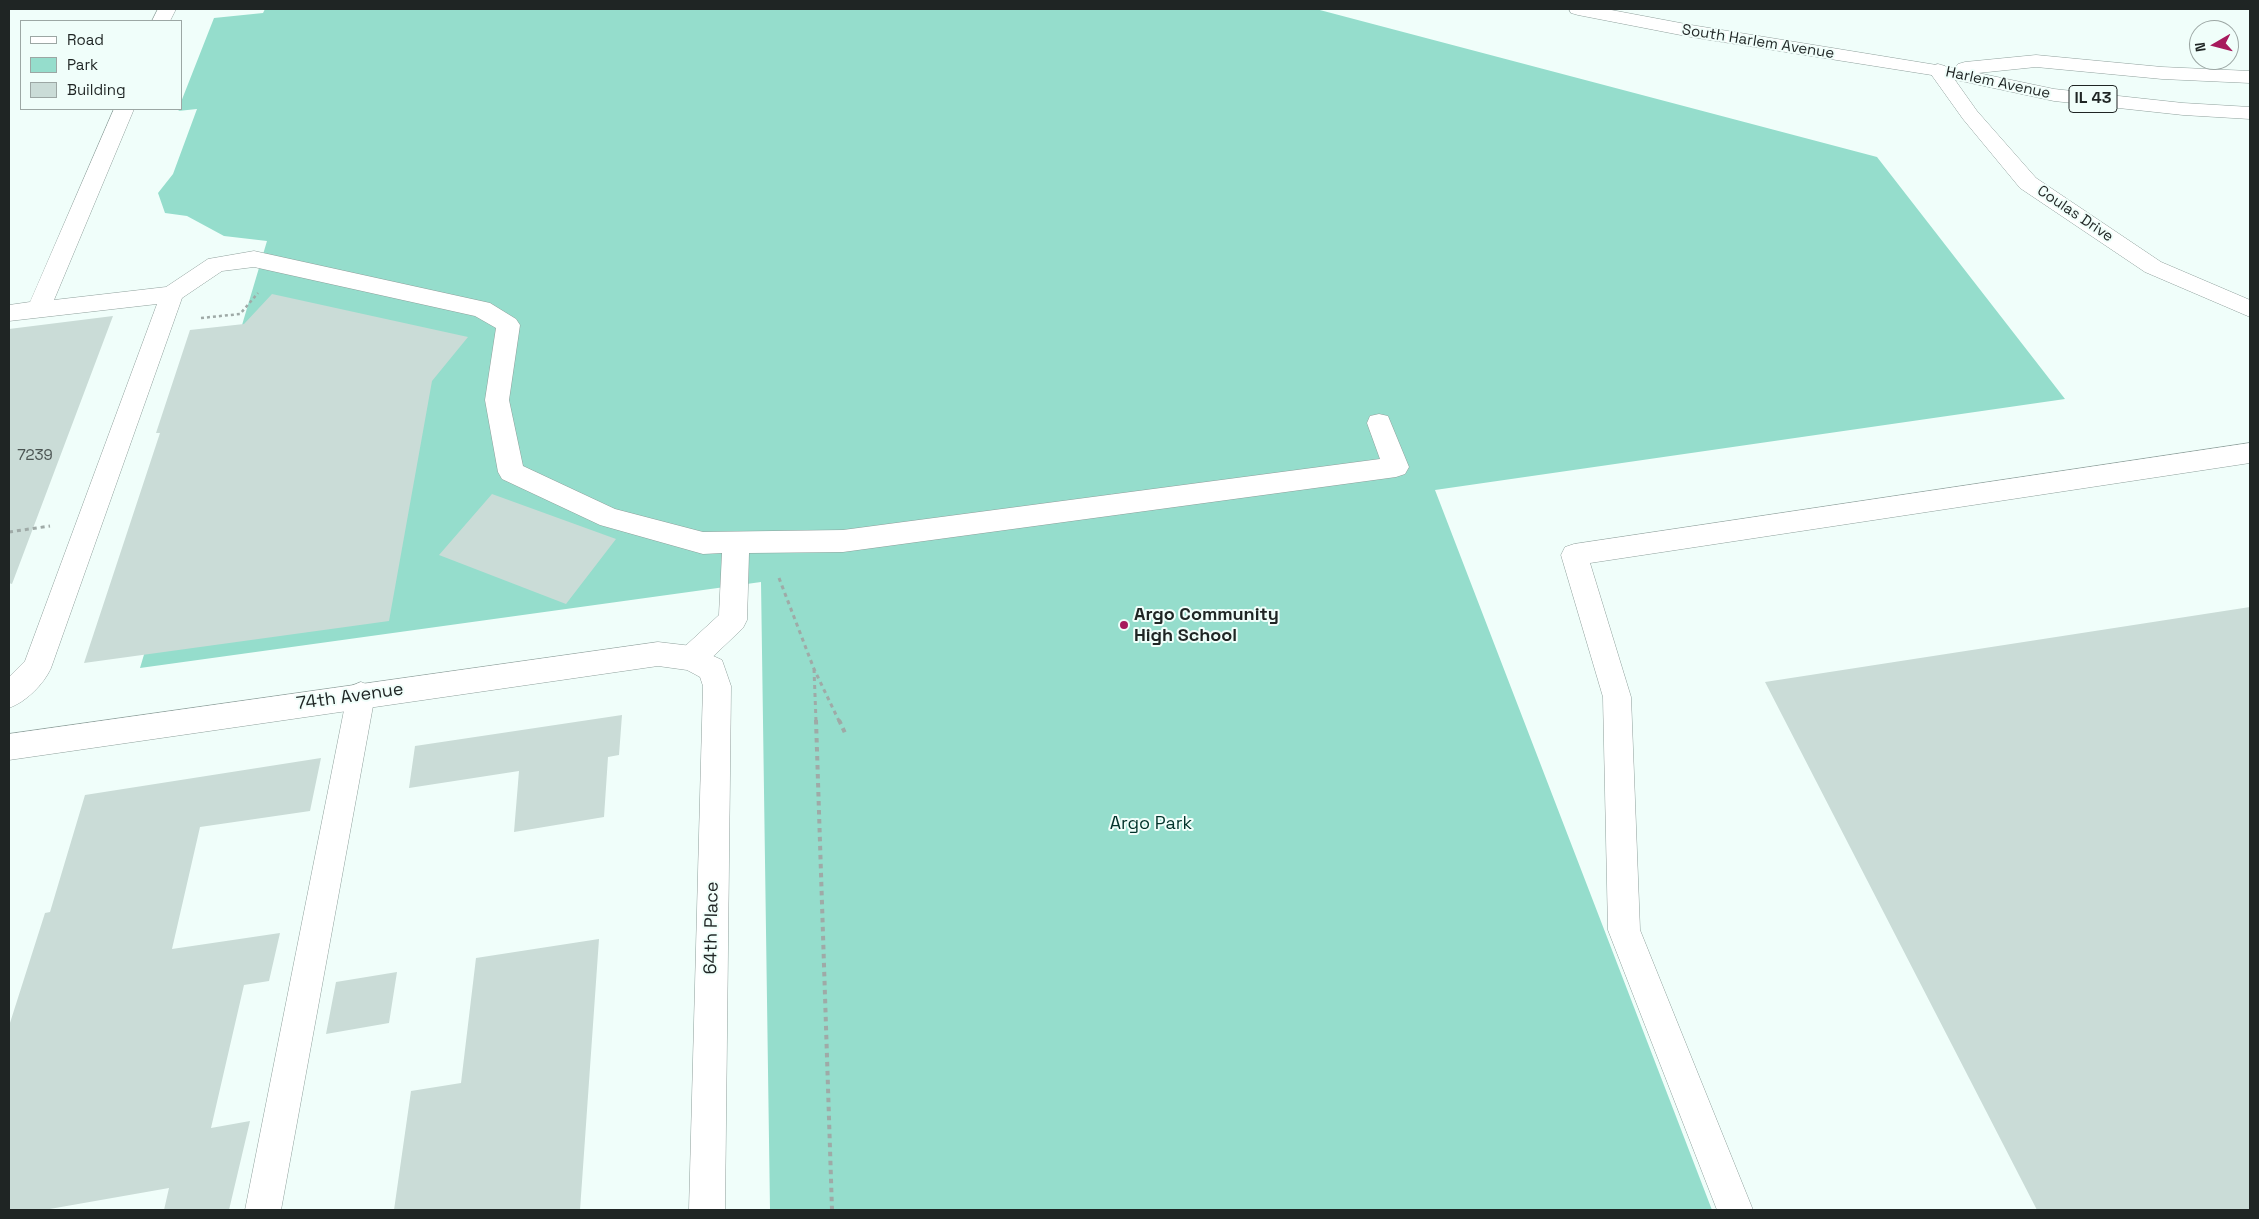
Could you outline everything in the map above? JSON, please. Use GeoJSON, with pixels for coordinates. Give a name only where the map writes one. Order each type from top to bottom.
{"type":"FeatureCollection","features":[{"type":"Feature","properties":{"kind":"main road","name":"South Harlem Avenue"},"geometry":{"type":"LineString","coordinates":[[1578,9],[1691,31],[1938,70]]}},
{"type":"Feature","properties":{"kind":"main road","name":"Harlem Avenue"},"geometry":{"type":"LineString","coordinates":[[1938,70],[2036,61],[2162,73],[2250,76]]}},
{"type":"Feature","properties":{"kind":"main road","name":"Harlem Avenue"},"geometry":{"type":"LineString","coordinates":[[1938,70],[2054,95],[2183,109],[2250,113]]}},
{"type":"Feature","properties":{"kind":"main road","name":"Coulas Drive"},"geometry":{"type":"LineString","coordinates":[[1938,70],[1970,115],[2028,183],[2153,267],[2250,309]]}},
{"type":"Feature","properties":{"kind":"main road"},"geometry":{"type":"LineString","coordinates":[[38,310],[124,110]]}},
{"type":"Feature","properties":{"kind":"main road"},"geometry":{"type":"LineString","coordinates":[[9,313],[172,294],[216,264],[254,259],[482,310],[508,325],[497,400],[511,472],[609,518],[703,543],[843,541],[1396,467],[1379,423]]}},
{"type":"Feature","properties":{"kind":"main road"},"geometry":{"type":"LineString","coordinates":[[9,695],[37,668],[172,294]]}},
{"type":"Feature","properties":{"kind":"main road"},"geometry":{"type":"LineString","coordinates":[[1735,1210],[1624,930],[1617,697],[1574,555],[2250,453]]}},
{"type":"Feature","properties":{"kind":"main road"},"geometry":{"type":"LineString","coordinates":[[692,658],[733,620],[736,542]]}},
{"type":"Feature","properties":{"kind":"main road","name":"74th Avenue"},"geometry":{"type":"LineString","coordinates":[[9,747],[361,695],[658,654],[692,658]]}},
{"type":"Feature","properties":{"kind":"main road","name":"64th Place"},"geometry":{"type":"LineString","coordinates":[[692,658],[712,668],[717,686],[707,1210]]}},
{"type":"Feature","properties":{"kind":"main road"},"geometry":{"type":"LineString","coordinates":[[263,1210],[361,695]]}},
{"type":"Feature","properties":{"kind":"path"},"geometry":{"type":"LineString","coordinates":[[778,542],[778,576],[814,669],[845,734]]}},
{"type":"Feature","properties":{"kind":"path"},"geometry":{"type":"LineString","coordinates":[[814,669],[832,1210]]}},
{"type":"Feature","properties":{"kind":"green space","name":"Argo Park"},"geometry":{"type":"Polygon","coordinates":[[[265,9],[1316,9],[1877,157],[2065,399],[1435,490],[1712,1210],[770,1210],[761,582],[140,668],[267,241],[224,236],[187,216],[165,213],[158,193],[173,174],[197,109],[178,111],[182,110],[182,99],[214,18],[263,13],[265,9]]]}},
{"type":"Feature","properties":{"kind":"building"},"geometry":{"type":"Polygon","coordinates":[[[272,294],[468,337],[432,381],[389,621],[84,663],[160,433],[156,433],[190,330],[244,324],[272,294]]]}},
{"type":"Feature","properties":{"kind":"building"},"geometry":{"type":"Polygon","coordinates":[[[113,316],[12,584],[9,583],[9,329],[113,316]]]}},
{"type":"Feature","properties":{"kind":"building"},"geometry":{"type":"Polygon","coordinates":[[[492,494],[616,539],[566,604],[439,555],[492,494]]]}},
{"type":"Feature","properties":{"kind":"building"},"geometry":{"type":"Polygon","coordinates":[[[2250,607],[2250,1210],[2037,1210],[1765,682],[2250,607]]]}},
{"type":"Feature","properties":{"kind":"building"},"geometry":{"type":"Polygon","coordinates":[[[622,715],[619,755],[608,757],[604,817],[514,832],[519,771],[409,788],[415,746],[622,715]]]}},
{"type":"Feature","properties":{"kind":"building"},"geometry":{"type":"Polygon","coordinates":[[[321,758],[310,811],[200,827],[172,949],[280,933],[269,981],[244,985],[211,1128],[250,1121],[229,1210],[164,1210],[169,1188],[44,1210],[9,1210],[9,1026],[45,913],[50,912],[85,795],[321,758]]]}},
{"type":"Feature","properties":{"kind":"building"},"geometry":{"type":"Polygon","coordinates":[[[599,939],[580,1210],[394,1210],[411,1091],[461,1083],[476,958],[599,939]]]}},
{"type":"Feature","properties":{"kind":"building"},"geometry":{"type":"Polygon","coordinates":[[[397,972],[389,1023],[326,1034],[336,982],[397,972]]]}},
{"type":"Feature","properties":{"kind":"place","name":"Argo Community High School"},"geometry":{"type":"Point","coordinates":[1124,625]}}]}
